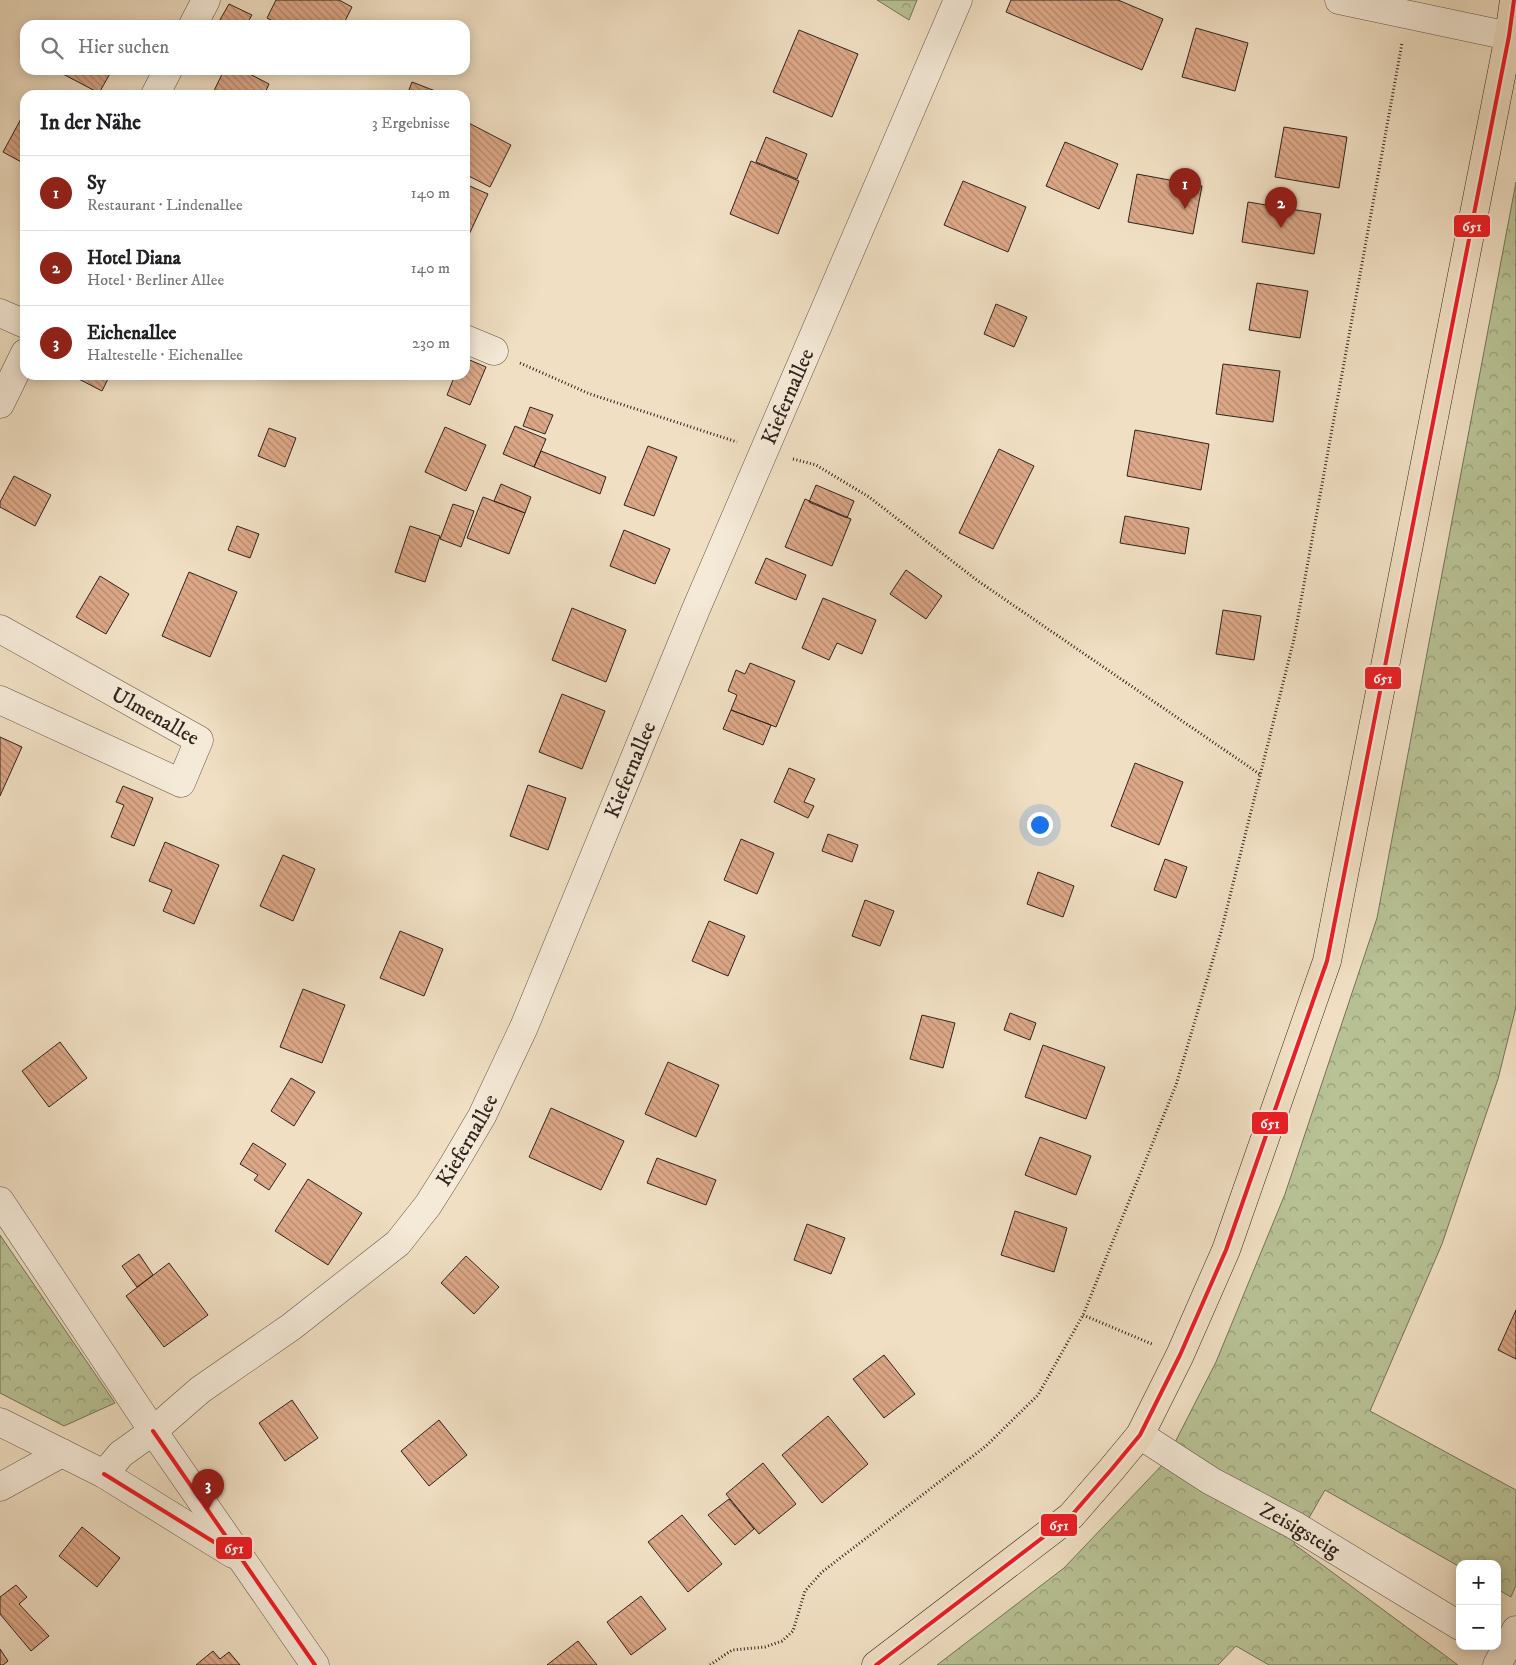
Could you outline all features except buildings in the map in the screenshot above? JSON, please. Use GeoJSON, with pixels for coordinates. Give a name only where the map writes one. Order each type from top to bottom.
{"type":"FeatureCollection","features":[{"type":"Feature","properties":{"kind":"main road"},"geometry":{"type":"LineString","coordinates":[[876,1665],[1071,1516],[1140,1435],[1180,1355],[1226,1250],[1327,961],[1509,36],[1514,0]]}},
{"type":"Feature","properties":{"kind":"street"},"geometry":{"type":"LineString","coordinates":[[195,20],[206,0]]}},
{"type":"Feature","properties":{"kind":"street","name":"Kiefernallee"},"geometry":{"type":"LineString","coordinates":[[104,1474],[121,1454],[153,1431],[200,1390],[291,1327],[398,1243],[428,1205],[482,1116],[524,1027],[696,609],[958,0]]}},
{"type":"Feature","properties":{"kind":"street"},"geometry":{"type":"LineString","coordinates":[[1338,0],[1509,36]]}},
{"type":"Feature","properties":{"kind":"street"},"geometry":{"type":"LineString","coordinates":[[158,90],[165,75]]}},
{"type":"Feature","properties":{"kind":"street"},"geometry":{"type":"LineString","coordinates":[[0,312],[20,322]]}},
{"type":"Feature","properties":{"kind":"street"},"geometry":{"type":"LineString","coordinates":[[470,341],[494,352]]}},
{"type":"Feature","properties":{"kind":"street"},"geometry":{"type":"LineString","coordinates":[[0,404],[20,363]]}},
{"type":"Feature","properties":{"kind":"street","name":"Ulmenallee"},"geometry":{"type":"LineString","coordinates":[[0,629],[199,740],[181,784],[0,700]]}},
{"type":"Feature","properties":{"kind":"street"},"geometry":{"type":"LineString","coordinates":[[0,1201],[153,1431],[315,1665]]}},
{"type":"Feature","properties":{"kind":"street"},"geometry":{"type":"LineString","coordinates":[[0,1422],[104,1474],[243,1560]]}},
{"type":"Feature","properties":{"kind":"street","name":"Zeisigsteig"},"geometry":{"type":"LineString","coordinates":[[1140,1435],[1211,1481],[1294,1526],[1456,1624]]}},
{"type":"Feature","properties":{"kind":"street"},"geometry":{"type":"LineString","coordinates":[[0,1487],[62,1453]]}},
{"type":"Feature","properties":{"kind":"path"},"geometry":{"type":"LineString","coordinates":[[710,1665],[732,1650],[765,1647],[782,1641],[793,1631],[804,1591],[822,1572],[986,1446],[1038,1395],[1084,1315],[1178,1079],[1213,962],[1261,775],[1294,639],[1408,14]]}},
{"type":"Feature","properties":{"kind":"path"},"geometry":{"type":"LineString","coordinates":[[494,352],[590,394],[763,451],[816,465],[869,497],[978,580],[1261,775]]}},
{"type":"Feature","properties":{"kind":"path"},"geometry":{"type":"LineString","coordinates":[[1084,1315],[1180,1355]]}},
{"type":"Feature","properties":{"kind":"green space"},"geometry":{"type":"Polygon","coordinates":[[[877,0],[917,0],[909,20],[877,0]]]}},
{"type":"Feature","properties":{"kind":"green space"},"geometry":{"type":"Polygon","coordinates":[[[1516,182],[1516,1007],[1498,1079],[1442,1244],[1370,1411],[1516,1490],[1516,1585],[1511,1597],[1501,1591],[1501,1560],[1456,1560],[1456,1565],[1325,1490],[1294,1544],[1458,1665],[1269,1665],[1236,1646],[1218,1665],[937,1665],[1064,1568],[1165,1462],[1216,1362],[1285,1194],[1377,918],[1516,182]]]}},
{"type":"Feature","properties":{"kind":"green space"},"geometry":{"type":"Polygon","coordinates":[[[0,1235],[115,1403],[64,1426],[0,1393],[0,1235]]]}},
{"type":"Feature","properties":{"kind":"transit line","name":"651"},"geometry":{"type":"LineString","coordinates":[[876,1665],[1071,1516],[1111,1470],[1140,1435],[1180,1355],[1226,1250],[1327,961],[1509,36],[1514,0]]}},
{"type":"Feature","properties":{"kind":"transit line","name":"651"},"geometry":{"type":"LineString","coordinates":[[153,1431],[315,1665]]}},
{"type":"Feature","properties":{"kind":"transit line","name":"651"},"geometry":{"type":"LineString","coordinates":[[104,1474],[222,1547]]}},
{"type":"Feature","properties":{"kind":"place","name":"Sy"},"geometry":{"type":"Point","coordinates":[1185,209]}},
{"type":"Feature","properties":{"kind":"place","name":"Hotel Diana"},"geometry":{"type":"Point","coordinates":[1281,228]}},
{"type":"Feature","properties":{"kind":"place","name":"Eichenallee"},"geometry":{"type":"Point","coordinates":[208,1510]}}]}
